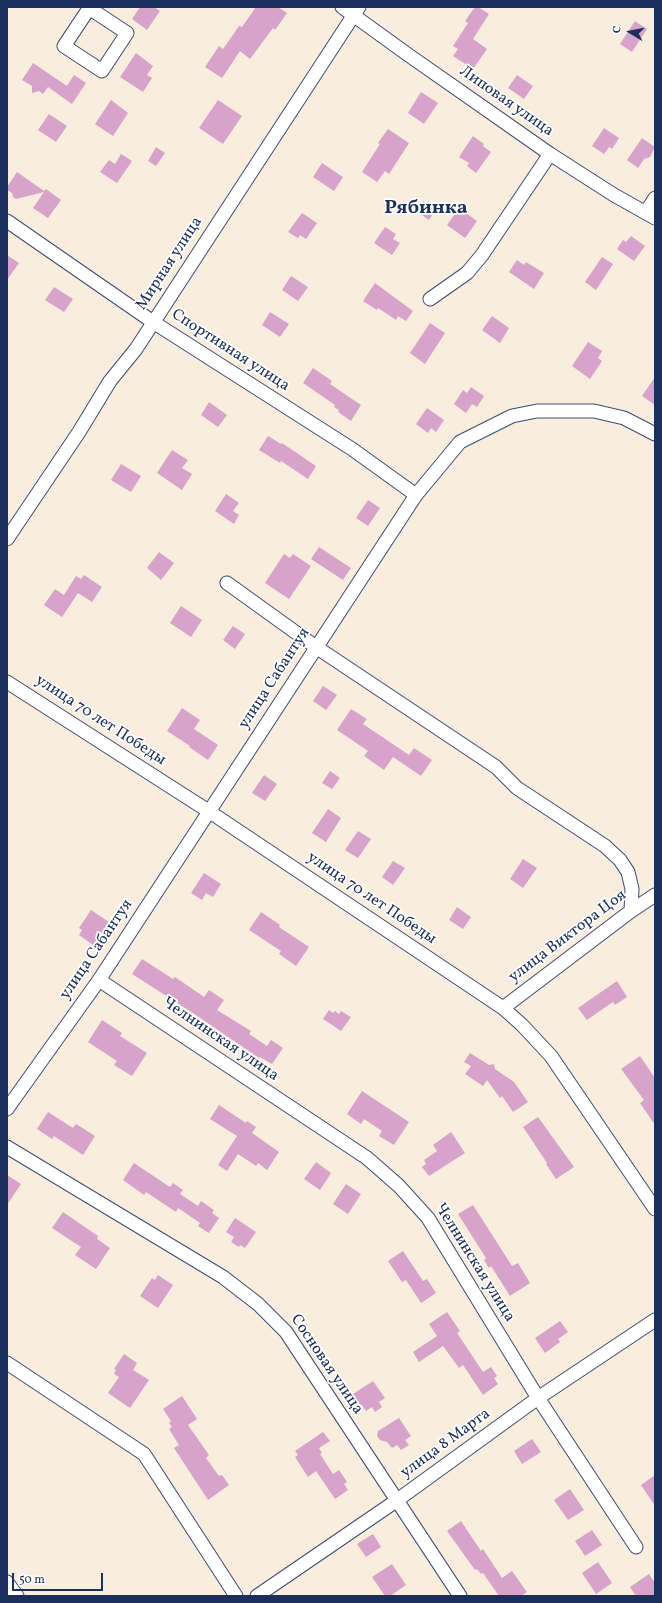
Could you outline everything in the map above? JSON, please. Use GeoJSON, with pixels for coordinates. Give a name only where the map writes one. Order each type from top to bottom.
{"type":"FeatureCollection","features":[{"type":"Feature","properties":{"kind":"street","name":"Липовая улица"},"geometry":{"type":"LineString","coordinates":[[342,7],[357,11],[413,59],[550,154],[614,195],[650,215]]}},
{"type":"Feature","properties":{"kind":"street"},"geometry":{"type":"LineString","coordinates":[[90,8],[127,33],[102,70],[64,46],[90,8]]}},
{"type":"Feature","properties":{"kind":"street","name":"Мирная улица"},"geometry":{"type":"LineString","coordinates":[[7,539],[79,432],[110,381],[136,348],[357,11]]}},
{"type":"Feature","properties":{"kind":"street"},"geometry":{"type":"LineString","coordinates":[[430,299],[467,273],[482,255],[550,154]]}},
{"type":"Feature","properties":{"kind":"street"},"geometry":{"type":"LineString","coordinates":[[650,215],[655,198]]}},
{"type":"Feature","properties":{"kind":"street","name":"Спортивная улица"},"geometry":{"type":"LineString","coordinates":[[7,221],[153,322],[352,449],[416,495]]}},
{"type":"Feature","properties":{"kind":"street","name":"улица Сабантуя"},"geometry":{"type":"LineString","coordinates":[[7,1109],[99,980],[416,495],[460,442],[512,416],[537,411],[594,411],[624,418],[655,434]]}},
{"type":"Feature","properties":{"kind":"street"},"geometry":{"type":"LineString","coordinates":[[227,583],[316,647],[496,767],[517,788],[605,846],[620,860],[628,872],[632,889],[631,911]]}},
{"type":"Feature","properties":{"kind":"street","name":"улица 70 лет Победы"},"geometry":{"type":"LineString","coordinates":[[7,682],[210,812],[503,1008],[522,1025],[551,1056],[655,1209]]}},
{"type":"Feature","properties":{"kind":"street","name":"улица Виктора Цоя"},"geometry":{"type":"LineString","coordinates":[[503,1008],[631,911],[655,895]]}},
{"type":"Feature","properties":{"kind":"street","name":"Челнинская улица"},"geometry":{"type":"LineString","coordinates":[[99,980],[367,1158],[399,1186],[428,1218],[538,1398],[636,1546]]}},
{"type":"Feature","properties":{"kind":"street","name":"Сосновая улица"},"geometry":{"type":"LineString","coordinates":[[7,1147],[223,1277],[258,1304],[286,1332],[460,1596]]}},
{"type":"Feature","properties":{"kind":"street","name":"улица 8 Марта"},"geometry":{"type":"LineString","coordinates":[[257,1596],[396,1501],[538,1398],[655,1320]]}},
{"type":"Feature","properties":{"kind":"street"},"geometry":{"type":"LineString","coordinates":[[7,1363],[144,1454],[236,1596]]}},
{"type":"Feature","properties":{"kind":"street"},"geometry":{"type":"LineString","coordinates":[[7,1582],[17,1596]]}},
{"type":"Feature","properties":{"kind":"building"},"geometry":{"type":"Polygon","coordinates":[[[140,7],[154,7],[160,11],[147,30],[132,19],[140,7]]]}},
{"type":"Feature","properties":{"kind":"building"},"geometry":{"type":"Polygon","coordinates":[[[256,7],[278,7],[287,13],[275,30],[273,28],[250,59],[240,51],[222,78],[205,67],[219,46],[223,49],[239,26],[242,27],[256,7]]]}},
{"type":"Feature","properties":{"kind":"building"},"geometry":{"type":"Polygon","coordinates":[[[475,7],[478,7],[489,14],[473,39],[487,49],[473,69],[453,56],[458,49],[453,46],[468,23],[465,21],[475,7]]]}},
{"type":"Feature","properties":{"kind":"building"},"geometry":{"type":"Polygon","coordinates":[[[635,21],[647,29],[632,52],[620,44],[635,21]]]}},
{"type":"Feature","properties":{"kind":"building"},"geometry":{"type":"Polygon","coordinates":[[[136,53],[153,66],[147,75],[152,78],[143,92],[120,77],[136,53]]]}},
{"type":"Feature","properties":{"kind":"building"},"geometry":{"type":"Polygon","coordinates":[[[33,63],[67,86],[74,75],[86,83],[72,104],[48,87],[43,94],[39,91],[32,93],[32,86],[22,80],[33,63]]]}},
{"type":"Feature","properties":{"kind":"building"},"geometry":{"type":"Polygon","coordinates":[[[517,75],[533,86],[524,99],[508,88],[517,75]]]}},
{"type":"Feature","properties":{"kind":"building"},"geometry":{"type":"Polygon","coordinates":[[[421,92],[438,103],[424,124],[408,113],[421,92]]]}},
{"type":"Feature","properties":{"kind":"building"},"geometry":{"type":"Polygon","coordinates":[[[111,100],[128,113],[113,136],[95,124],[111,100]]]}},
{"type":"Feature","properties":{"kind":"building"},"geometry":{"type":"Polygon","coordinates":[[[218,100],[242,116],[223,144],[199,128],[218,100]]]}},
{"type":"Feature","properties":{"kind":"building"},"geometry":{"type":"Polygon","coordinates":[[[49,114],[67,126],[56,142],[38,130],[49,114]]]}},
{"type":"Feature","properties":{"kind":"building"},"geometry":{"type":"Polygon","coordinates":[[[604,128],[619,138],[612,149],[609,147],[604,154],[592,146],[604,128]]]}},
{"type":"Feature","properties":{"kind":"building"},"geometry":{"type":"Polygon","coordinates":[[[388,129],[409,143],[389,174],[385,171],[377,182],[362,172],[380,144],[378,143],[388,129]]]}},
{"type":"Feature","properties":{"kind":"building"},"geometry":{"type":"Polygon","coordinates":[[[473,136],[484,144],[483,146],[491,152],[476,173],[467,166],[469,163],[459,157],[473,136]]]}},
{"type":"Feature","properties":{"kind":"building"},"geometry":{"type":"Polygon","coordinates":[[[642,138],[655,147],[650,157],[644,159],[638,168],[627,160],[642,138]]]}},
{"type":"Feature","properties":{"kind":"building"},"geometry":{"type":"Polygon","coordinates":[[[156,147],[165,153],[156,166],[148,161],[156,147]]]}},
{"type":"Feature","properties":{"kind":"building"},"geometry":{"type":"Polygon","coordinates":[[[121,154],[132,161],[117,183],[100,172],[109,160],[115,164],[121,154]]]}},
{"type":"Feature","properties":{"kind":"building"},"geometry":{"type":"Polygon","coordinates":[[[322,163],[343,177],[334,191],[313,177],[322,163]]]}},
{"type":"Feature","properties":{"kind":"building"},"geometry":{"type":"Polygon","coordinates":[[[17,172],[44,191],[46,189],[61,200],[48,218],[33,208],[44,192],[16,199],[13,197],[12,193],[7,190],[7,187],[17,172]]]}},
{"type":"Feature","properties":{"kind":"building"},"geometry":{"type":"Polygon","coordinates":[[[423,201],[436,209],[429,220],[416,211],[423,201]]]}},
{"type":"Feature","properties":{"kind":"building"},"geometry":{"type":"Polygon","coordinates":[[[459,208],[477,221],[465,238],[447,225],[459,208]]]}},
{"type":"Feature","properties":{"kind":"building"},"geometry":{"type":"Polygon","coordinates":[[[302,213],[317,223],[306,239],[300,235],[298,238],[288,232],[302,213]]]}},
{"type":"Feature","properties":{"kind":"building"},"geometry":{"type":"Polygon","coordinates":[[[385,227],[396,234],[393,239],[400,243],[392,255],[374,243],[385,227]]]}},
{"type":"Feature","properties":{"kind":"building"},"geometry":{"type":"Polygon","coordinates":[[[631,236],[645,246],[634,261],[617,249],[623,240],[626,242],[631,236]]]}},
{"type":"Feature","properties":{"kind":"building"},"geometry":{"type":"Polygon","coordinates":[[[7,255],[19,263],[7,280],[7,255]]]}},
{"type":"Feature","properties":{"kind":"building"},"geometry":{"type":"Polygon","coordinates":[[[602,257],[613,264],[596,290],[585,282],[602,257]]]}},
{"type":"Feature","properties":{"kind":"building"},"geometry":{"type":"Polygon","coordinates":[[[517,260],[524,265],[526,262],[544,273],[534,289],[509,272],[517,260]]]}},
{"type":"Feature","properties":{"kind":"building"},"geometry":{"type":"Polygon","coordinates":[[[291,276],[308,287],[298,301],[282,290],[291,276]]]}},
{"type":"Feature","properties":{"kind":"building"},"geometry":{"type":"Polygon","coordinates":[[[375,283],[413,311],[406,321],[398,316],[396,320],[378,308],[377,310],[363,301],[375,283]]]}},
{"type":"Feature","properties":{"kind":"building"},"geometry":{"type":"Polygon","coordinates":[[[54,287],[73,299],[64,312],[45,300],[54,287]]]}},
{"type":"Feature","properties":{"kind":"building"},"geometry":{"type":"Polygon","coordinates":[[[270,312],[289,324],[280,337],[262,325],[270,312]]]}},
{"type":"Feature","properties":{"kind":"building"},"geometry":{"type":"Polygon","coordinates":[[[492,316],[509,328],[500,343],[482,330],[492,316]]]}},
{"type":"Feature","properties":{"kind":"building"},"geometry":{"type":"Polygon","coordinates":[[[430,323],[445,333],[425,364],[410,353],[430,323]]]}},
{"type":"Feature","properties":{"kind":"building"},"geometry":{"type":"Polygon","coordinates":[[[588,342],[602,351],[598,358],[602,361],[590,379],[572,366],[588,342]]]}},
{"type":"Feature","properties":{"kind":"building"},"geometry":{"type":"Polygon","coordinates":[[[313,368],[332,381],[330,384],[361,405],[351,421],[338,412],[339,410],[334,407],[335,405],[303,383],[313,368]]]}},
{"type":"Feature","properties":{"kind":"building"},"geometry":{"type":"Polygon","coordinates":[[[655,377],[655,405],[642,396],[655,377]]]}},
{"type":"Feature","properties":{"kind":"building"},"geometry":{"type":"Polygon","coordinates":[[[471,387],[484,396],[477,407],[472,404],[466,413],[454,404],[463,390],[467,393],[471,387]]]}},
{"type":"Feature","properties":{"kind":"building"},"geometry":{"type":"Polygon","coordinates":[[[209,402],[227,415],[218,427],[201,415],[209,402]]]}},
{"type":"Feature","properties":{"kind":"building"},"geometry":{"type":"Polygon","coordinates":[[[427,408],[444,420],[436,432],[431,428],[428,433],[416,424],[427,408]]]}},
{"type":"Feature","properties":{"kind":"building"},"geometry":{"type":"Polygon","coordinates":[[[268,436],[281,444],[282,443],[316,466],[308,479],[281,461],[280,463],[259,450],[268,436]]]}},
{"type":"Feature","properties":{"kind":"building"},"geometry":{"type":"Polygon","coordinates":[[[172,450],[188,460],[182,468],[192,474],[182,490],[157,473],[172,450]]]}},
{"type":"Feature","properties":{"kind":"building"},"geometry":{"type":"Polygon","coordinates":[[[121,464],[141,476],[131,492],[111,480],[121,464]]]}},
{"type":"Feature","properties":{"kind":"building"},"geometry":{"type":"Polygon","coordinates":[[[226,494],[239,503],[233,511],[239,515],[234,524],[215,511],[226,494]]]}},
{"type":"Feature","properties":{"kind":"building"},"geometry":{"type":"Polygon","coordinates":[[[368,500],[380,508],[368,526],[356,518],[368,500]]]}},
{"type":"Feature","properties":{"kind":"building"},"geometry":{"type":"Polygon","coordinates":[[[319,547],[351,568],[343,580],[311,559],[319,547]]]}},
{"type":"Feature","properties":{"kind":"building"},"geometry":{"type":"Polygon","coordinates":[[[159,552],[174,563],[161,580],[147,568],[159,552]]]}},
{"type":"Feature","properties":{"kind":"building"},"geometry":{"type":"Polygon","coordinates":[[[284,554],[290,558],[293,554],[311,566],[289,599],[265,583],[284,554]]]}},
{"type":"Feature","properties":{"kind":"building"},"geometry":{"type":"Polygon","coordinates":[[[84,575],[102,587],[92,602],[78,593],[62,617],[44,605],[55,589],[64,595],[76,576],[81,579],[84,575]]]}},
{"type":"Feature","properties":{"kind":"building"},"geometry":{"type":"Polygon","coordinates":[[[181,606],[202,620],[191,637],[170,623],[181,606]]]}},
{"type":"Feature","properties":{"kind":"building"},"geometry":{"type":"Polygon","coordinates":[[[233,626],[245,634],[235,649],[223,640],[233,626]]]}},
{"type":"Feature","properties":{"kind":"building"},"geometry":{"type":"Polygon","coordinates":[[[323,686],[337,695],[326,710],[313,701],[323,686]]]}},
{"type":"Feature","properties":{"kind":"building"},"geometry":{"type":"Polygon","coordinates":[[[182,708],[200,720],[194,729],[218,745],[208,760],[167,731],[182,708]]]}},
{"type":"Feature","properties":{"kind":"building"},"geometry":{"type":"Polygon","coordinates":[[[351,709],[367,719],[363,724],[409,755],[414,748],[432,760],[421,776],[393,757],[384,770],[364,756],[368,751],[337,730],[351,709]]]}},
{"type":"Feature","properties":{"kind":"building"},"geometry":{"type":"Polygon","coordinates":[[[330,771],[340,778],[332,789],[322,783],[330,771]]]}},
{"type":"Feature","properties":{"kind":"building"},"geometry":{"type":"Polygon","coordinates":[[[264,775],[277,784],[265,801],[252,793],[264,775]]]}},
{"type":"Feature","properties":{"kind":"building"},"geometry":{"type":"Polygon","coordinates":[[[328,809],[341,818],[326,842],[312,833],[328,809]]]}},
{"type":"Feature","properties":{"kind":"building"},"geometry":{"type":"Polygon","coordinates":[[[358,831],[371,839],[358,858],[345,850],[358,831]]]}},
{"type":"Feature","properties":{"kind":"building"},"geometry":{"type":"Polygon","coordinates":[[[523,859],[537,868],[523,888],[510,879],[523,859]]]}},
{"type":"Feature","properties":{"kind":"building"},"geometry":{"type":"Polygon","coordinates":[[[393,861],[405,868],[393,885],[382,877],[393,861]]]}},
{"type":"Feature","properties":{"kind":"building"},"geometry":{"type":"Polygon","coordinates":[[[204,873],[221,884],[213,897],[206,893],[202,900],[191,893],[204,873]]]}},
{"type":"Feature","properties":{"kind":"building"},"geometry":{"type":"Polygon","coordinates":[[[457,907],[471,917],[463,929],[449,920],[457,907]]]}},
{"type":"Feature","properties":{"kind":"building"},"geometry":{"type":"Polygon","coordinates":[[[91,910],[109,922],[93,945],[79,935],[82,930],[79,928],[91,910]]]}},
{"type":"Feature","properties":{"kind":"building"},"geometry":{"type":"Polygon","coordinates":[[[261,912],[280,925],[279,927],[309,947],[296,966],[279,954],[281,951],[249,930],[261,912]]]}},
{"type":"Feature","properties":{"kind":"building"},"geometry":{"type":"Polygon","coordinates":[[[142,959],[173,979],[175,977],[204,997],[209,990],[224,1000],[217,1010],[251,1031],[249,1034],[267,1046],[271,1040],[283,1048],[272,1064],[260,1057],[259,1058],[132,974],[142,959]]]}},
{"type":"Feature","properties":{"kind":"building"},"geometry":{"type":"Polygon","coordinates":[[[617,981],[627,997],[615,1005],[613,1002],[587,1020],[578,1008],[617,981]]]}},
{"type":"Feature","properties":{"kind":"building"},"geometry":{"type":"Polygon","coordinates":[[[329,1010],[333,1013],[335,1011],[339,1014],[341,1011],[351,1017],[341,1031],[323,1019],[329,1010]]]}},
{"type":"Feature","properties":{"kind":"building"},"geometry":{"type":"Polygon","coordinates":[[[102,1020],[122,1033],[120,1036],[147,1053],[132,1076],[114,1065],[117,1061],[88,1042],[102,1020]]]}},
{"type":"Feature","properties":{"kind":"building"},"geometry":{"type":"Polygon","coordinates":[[[470,1053],[489,1065],[494,1064],[495,1069],[514,1082],[528,1102],[513,1112],[502,1096],[500,1098],[487,1080],[483,1086],[465,1074],[471,1066],[464,1062],[470,1053]]]}},
{"type":"Feature","properties":{"kind":"building"},"geometry":{"type":"Polygon","coordinates":[[[640,1056],[655,1078],[655,1125],[640,1103],[644,1100],[621,1069],[640,1056]]]}},
{"type":"Feature","properties":{"kind":"building"},"geometry":{"type":"Polygon","coordinates":[[[362,1091],[409,1122],[394,1145],[379,1136],[382,1131],[364,1119],[361,1124],[347,1114],[362,1091]]]}},
{"type":"Feature","properties":{"kind":"building"},"geometry":{"type":"Polygon","coordinates":[[[219,1105],[246,1123],[247,1121],[256,1127],[252,1133],[279,1152],[267,1170],[258,1163],[256,1166],[238,1154],[227,1171],[218,1165],[237,1136],[210,1119],[219,1105]]]}},
{"type":"Feature","properties":{"kind":"building"},"geometry":{"type":"Polygon","coordinates":[[[48,1112],[73,1128],[76,1124],[95,1136],[83,1155],[54,1136],[52,1139],[37,1129],[48,1112]]]}},
{"type":"Feature","properties":{"kind":"building"},"geometry":{"type":"Polygon","coordinates":[[[538,1117],[574,1167],[556,1179],[523,1127],[538,1117]]]}},
{"type":"Feature","properties":{"kind":"building"},"geometry":{"type":"Polygon","coordinates":[[[451,1132],[465,1153],[429,1176],[422,1167],[426,1164],[424,1160],[437,1151],[433,1145],[451,1132]]]}},
{"type":"Feature","properties":{"kind":"building"},"geometry":{"type":"Polygon","coordinates":[[[316,1162],[331,1173],[320,1190],[304,1179],[316,1162]]]}},
{"type":"Feature","properties":{"kind":"building"},"geometry":{"type":"Polygon","coordinates":[[[134,1163],[170,1187],[173,1183],[183,1190],[180,1194],[198,1206],[201,1201],[214,1210],[212,1213],[219,1218],[209,1233],[198,1226],[200,1223],[178,1208],[176,1212],[146,1192],[144,1195],[123,1180],[134,1163]]]}},
{"type":"Feature","properties":{"kind":"building"},"geometry":{"type":"Polygon","coordinates":[[[7,1175],[21,1184],[7,1205],[7,1175]]]}},
{"type":"Feature","properties":{"kind":"building"},"geometry":{"type":"Polygon","coordinates":[[[346,1184],[361,1194],[348,1214],[333,1204],[346,1184]]]}},
{"type":"Feature","properties":{"kind":"building"},"geometry":{"type":"Polygon","coordinates":[[[473,1205],[512,1266],[518,1263],[530,1283],[510,1296],[491,1266],[489,1268],[484,1260],[486,1258],[458,1214],[473,1205]]]}},
{"type":"Feature","properties":{"kind":"building"},"geometry":{"type":"Polygon","coordinates":[[[63,1212],[98,1236],[97,1239],[110,1248],[96,1269],[75,1255],[81,1247],[52,1228],[63,1212]]]}},
{"type":"Feature","properties":{"kind":"building"},"geometry":{"type":"Polygon","coordinates":[[[235,1218],[256,1232],[245,1248],[240,1245],[239,1247],[231,1242],[234,1237],[226,1232],[235,1218]]]}},
{"type":"Feature","properties":{"kind":"building"},"geometry":{"type":"Polygon","coordinates":[[[403,1251],[423,1281],[427,1279],[436,1293],[421,1303],[406,1280],[402,1282],[388,1261],[403,1251]]]}},
{"type":"Feature","properties":{"kind":"building"},"geometry":{"type":"Polygon","coordinates":[[[158,1275],[173,1285],[158,1308],[140,1296],[152,1278],[155,1280],[158,1275]]]}},
{"type":"Feature","properties":{"kind":"building"},"geometry":{"type":"Polygon","coordinates":[[[447,1312],[460,1331],[457,1333],[483,1372],[491,1367],[497,1376],[494,1378],[498,1384],[483,1395],[463,1365],[459,1368],[443,1346],[419,1362],[413,1352],[437,1336],[429,1324],[447,1312]]]}},
{"type":"Feature","properties":{"kind":"building"},"geometry":{"type":"Polygon","coordinates":[[[560,1321],[568,1332],[558,1339],[560,1342],[545,1353],[535,1338],[560,1321]]]}},
{"type":"Feature","properties":{"kind":"building"},"geometry":{"type":"Polygon","coordinates":[[[124,1354],[137,1363],[133,1370],[149,1380],[130,1408],[108,1393],[119,1377],[114,1374],[116,1370],[114,1369],[124,1354]]]}},
{"type":"Feature","properties":{"kind":"building"},"geometry":{"type":"Polygon","coordinates":[[[373,1381],[385,1398],[379,1402],[382,1407],[375,1412],[372,1407],[366,1411],[362,1405],[356,1403],[352,1399],[353,1394],[373,1381]]]}},
{"type":"Feature","properties":{"kind":"building"},"geometry":{"type":"Polygon","coordinates":[[[182,1396],[197,1419],[188,1425],[209,1455],[206,1458],[219,1476],[222,1475],[229,1485],[208,1500],[174,1448],[179,1445],[169,1429],[172,1427],[169,1423],[171,1421],[163,1409],[182,1396]]]}},
{"type":"Feature","properties":{"kind":"building"},"geometry":{"type":"Polygon","coordinates":[[[399,1418],[411,1436],[405,1440],[409,1445],[401,1450],[397,1445],[392,1448],[387,1442],[380,1440],[377,1436],[378,1431],[399,1418]]]}},
{"type":"Feature","properties":{"kind":"building"},"geometry":{"type":"Polygon","coordinates":[[[323,1432],[330,1441],[319,1448],[322,1453],[320,1454],[333,1474],[339,1470],[347,1482],[344,1484],[348,1490],[335,1499],[316,1471],[308,1477],[295,1457],[298,1455],[295,1451],[323,1432]]]}},
{"type":"Feature","properties":{"kind":"building"},"geometry":{"type":"Polygon","coordinates":[[[532,1439],[541,1452],[522,1464],[514,1451],[532,1439]]]}},
{"type":"Feature","properties":{"kind":"building"},"geometry":{"type":"Polygon","coordinates":[[[655,1475],[655,1506],[641,1485],[655,1475]]]}},
{"type":"Feature","properties":{"kind":"building"},"geometry":{"type":"Polygon","coordinates":[[[570,1489],[584,1510],[568,1520],[554,1500],[570,1489]]]}},
{"type":"Feature","properties":{"kind":"building"},"geometry":{"type":"Polygon","coordinates":[[[461,1521],[481,1551],[483,1549],[502,1578],[512,1571],[527,1592],[521,1596],[499,1596],[483,1573],[481,1574],[477,1569],[475,1570],[447,1531],[461,1521]]]}},
{"type":"Feature","properties":{"kind":"building"},"geometry":{"type":"Polygon","coordinates":[[[592,1530],[602,1545],[585,1556],[575,1541],[592,1530]]]}},
{"type":"Feature","properties":{"kind":"building"},"geometry":{"type":"Polygon","coordinates":[[[373,1534],[381,1547],[366,1557],[357,1544],[373,1534]]]}},
{"type":"Feature","properties":{"kind":"building"},"geometry":{"type":"Polygon","coordinates":[[[598,1562],[612,1583],[596,1594],[582,1573],[598,1562]]]}},
{"type":"Feature","properties":{"kind":"building"},"geometry":{"type":"Polygon","coordinates":[[[392,1564],[406,1585],[390,1596],[385,1596],[372,1577],[392,1564]]]}},
{"type":"Feature","properties":{"kind":"building"},"geometry":{"type":"Polygon","coordinates":[[[649,1574],[655,1583],[655,1596],[636,1596],[630,1587],[649,1574]]]}},
{"type":"Feature","properties":{"kind":"district","name":"Рябинка"},"geometry":{"type":"Point","coordinates":[426,209]}}]}
